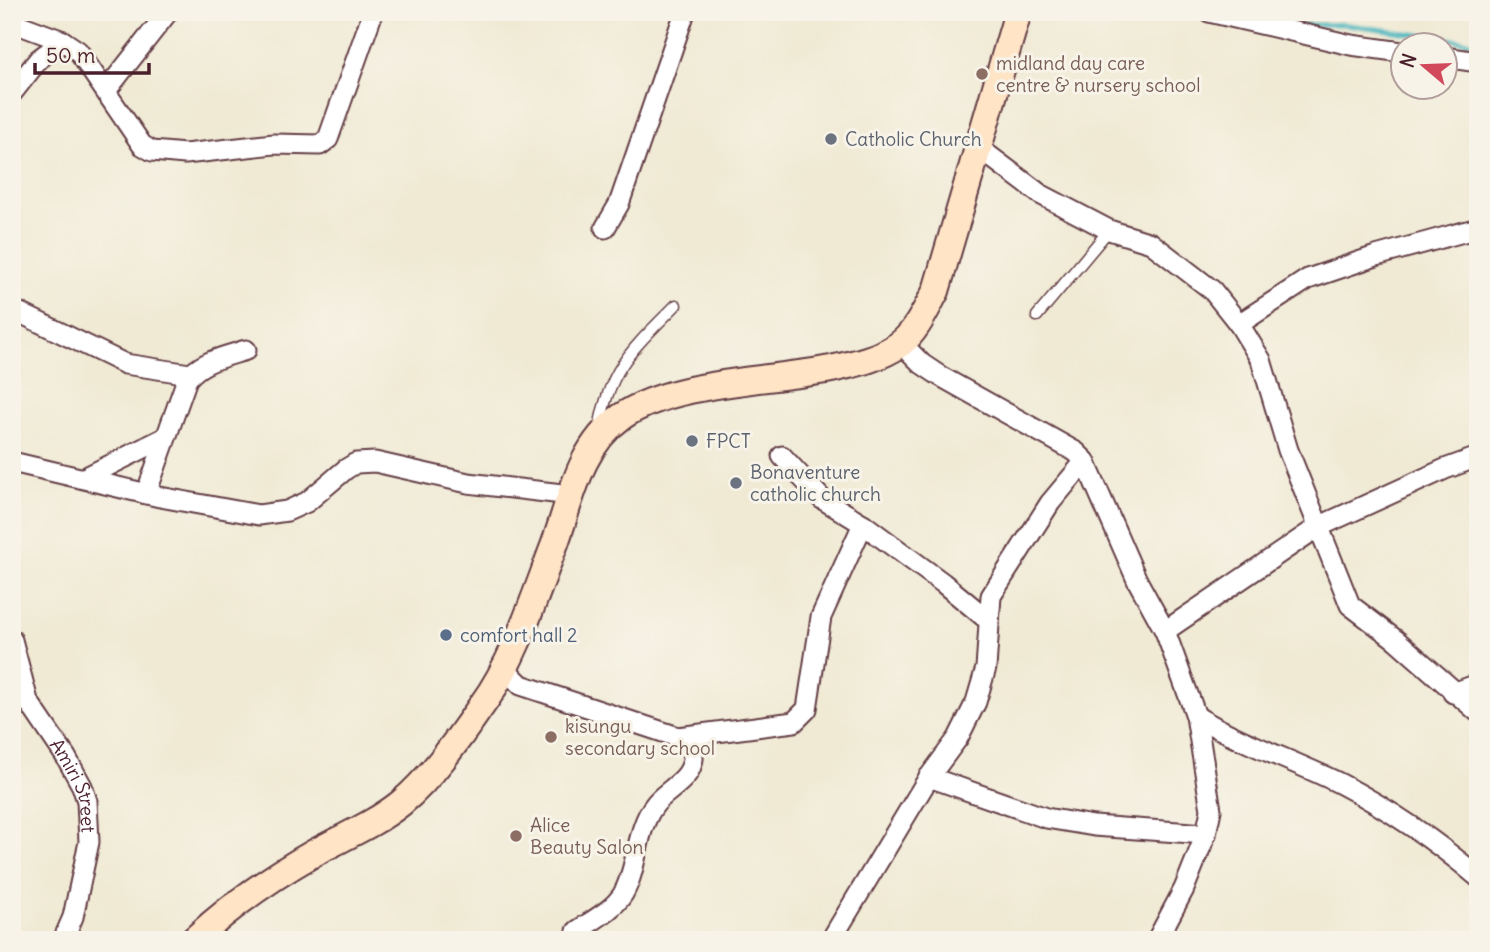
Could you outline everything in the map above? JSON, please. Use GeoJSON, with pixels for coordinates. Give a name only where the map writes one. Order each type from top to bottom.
{"type":"FeatureCollection","features":[{"type":"Feature","properties":{"kind":"street"},"geometry":{"type":"LineString","coordinates":[[106,91],[168,12]]}},
{"type":"Feature","properties":{"kind":"street"},"geometry":{"type":"LineString","coordinates":[[12,22],[63,41],[78,51],[133,135],[152,151],[185,154],[274,144],[320,145],[328,139],[337,120],[373,12]]}},
{"type":"Feature","properties":{"kind":"street"},"geometry":{"type":"LineString","coordinates":[[605,228],[619,204],[685,12]]}},
{"type":"Feature","properties":{"kind":"street"},"geometry":{"type":"LineString","coordinates":[[194,940],[259,887],[313,854],[378,820],[402,802],[461,734],[484,703],[504,668],[583,461],[597,440],[620,418],[669,394],[856,364],[901,343],[920,321],[936,291],[1018,12]]}},
{"type":"Feature","properties":{"kind":"street"},"geometry":{"type":"LineString","coordinates":[[1209,12],[1351,45],[1388,50]]}},
{"type":"Feature","properties":{"kind":"street"},"geometry":{"type":"LineString","coordinates":[[12,93],[39,59],[63,41]]}},
{"type":"Feature","properties":{"kind":"street"},"geometry":{"type":"LineString","coordinates":[[1458,59],[1478,62]]}},
{"type":"Feature","properties":{"kind":"street"},"geometry":{"type":"LineString","coordinates":[[979,148],[1040,194],[1109,230],[1150,243],[1212,290],[1239,324],[1261,360],[1288,450],[1350,605],[1396,640],[1453,693],[1478,712]]}},
{"type":"Feature","properties":{"kind":"street"},"geometry":{"type":"LineString","coordinates":[[1239,324],[1308,279],[1376,256],[1478,228]]}},
{"type":"Feature","properties":{"kind":"street"},"geometry":{"type":"LineString","coordinates":[[12,309],[125,364],[190,374]]}},
{"type":"Feature","properties":{"kind":"street"},"geometry":{"type":"LineString","coordinates":[[901,343],[922,364],[940,376],[1076,452],[1085,461],[1137,580],[1165,631],[1196,716],[1211,810],[1206,834],[1184,889],[1157,940]]}},
{"type":"Feature","properties":{"kind":"street"},"geometry":{"type":"LineString","coordinates":[[146,494],[164,438],[190,374],[211,360],[246,350]]}},
{"type":"Feature","properties":{"kind":"street"},"geometry":{"type":"LineString","coordinates":[[84,478],[164,438]]}},
{"type":"Feature","properties":{"kind":"street"},"geometry":{"type":"LineString","coordinates":[[782,456],[822,499],[863,524],[988,620]]}},
{"type":"Feature","properties":{"kind":"street"},"geometry":{"type":"LineString","coordinates":[[1165,631],[1318,527],[1445,469],[1478,457]]}},
{"type":"Feature","properties":{"kind":"street"},"geometry":{"type":"LineString","coordinates":[[831,940],[929,777],[958,738],[976,702],[986,668],[991,596],[1050,503],[1085,461]]}},
{"type":"Feature","properties":{"kind":"street"},"geometry":{"type":"LineString","coordinates":[[12,462],[205,507],[272,514],[307,502],[356,463],[374,462],[468,483],[571,495]]}},
{"type":"Feature","properties":{"kind":"street"},"geometry":{"type":"LineString","coordinates":[[504,668],[521,685],[678,737],[794,722],[802,717],[807,709],[821,617],[863,524]]}},
{"type":"Feature","properties":{"kind":"street","name":"Amiri Street"},"geometry":{"type":"LineString","coordinates":[[12,640],[20,701],[66,757],[87,801],[89,842],[72,917],[63,940]]}},
{"type":"Feature","properties":{"kind":"street"},"geometry":{"type":"LineString","coordinates":[[1453,693],[1478,684]]}},
{"type":"Feature","properties":{"kind":"street"},"geometry":{"type":"LineString","coordinates":[[1196,716],[1232,738],[1342,785],[1453,855],[1478,877]]}},
{"type":"Feature","properties":{"kind":"street"},"geometry":{"type":"LineString","coordinates":[[577,931],[614,905],[623,893],[648,817],[657,803],[684,778],[693,760],[692,752],[678,737]]}},
{"type":"Feature","properties":{"kind":"street"},"geometry":{"type":"LineString","coordinates":[[929,777],[1046,818],[1094,826],[1206,834]]}},
{"type":"Feature","properties":{"kind":"lane"},"geometry":{"type":"LineString","coordinates":[[1037,316],[1109,230]]}},
{"type":"Feature","properties":{"kind":"lane"},"geometry":{"type":"LineString","coordinates":[[597,440],[608,389],[616,373],[628,354],[676,305]]}},
{"type":"Feature","properties":{"kind":"waterway"},"geometry":{"type":"LineString","coordinates":[[1303,25],[1344,24],[1478,43]]}},
{"type":"Feature","properties":{"kind":"place","name":"midland day care centre & nursery school"},"geometry":{"type":"Point","coordinates":[982,74]}},
{"type":"Feature","properties":{"kind":"place","name":"Catholic Church"},"geometry":{"type":"Point","coordinates":[831,139]}},
{"type":"Feature","properties":{"kind":"place","name":"FPCT"},"geometry":{"type":"Point","coordinates":[692,441]}},
{"type":"Feature","properties":{"kind":"place","name":"Bonaventure catholic church"},"geometry":{"type":"Point","coordinates":[736,483]}},
{"type":"Feature","properties":{"kind":"place","name":"comfort hall 2"},"geometry":{"type":"Point","coordinates":[446,635]}},
{"type":"Feature","properties":{"kind":"place","name":"kisungu secondary school"},"geometry":{"type":"Point","coordinates":[551,737]}},
{"type":"Feature","properties":{"kind":"place","name":"Alice Beauty Salon"},"geometry":{"type":"Point","coordinates":[516,836]}}]}
